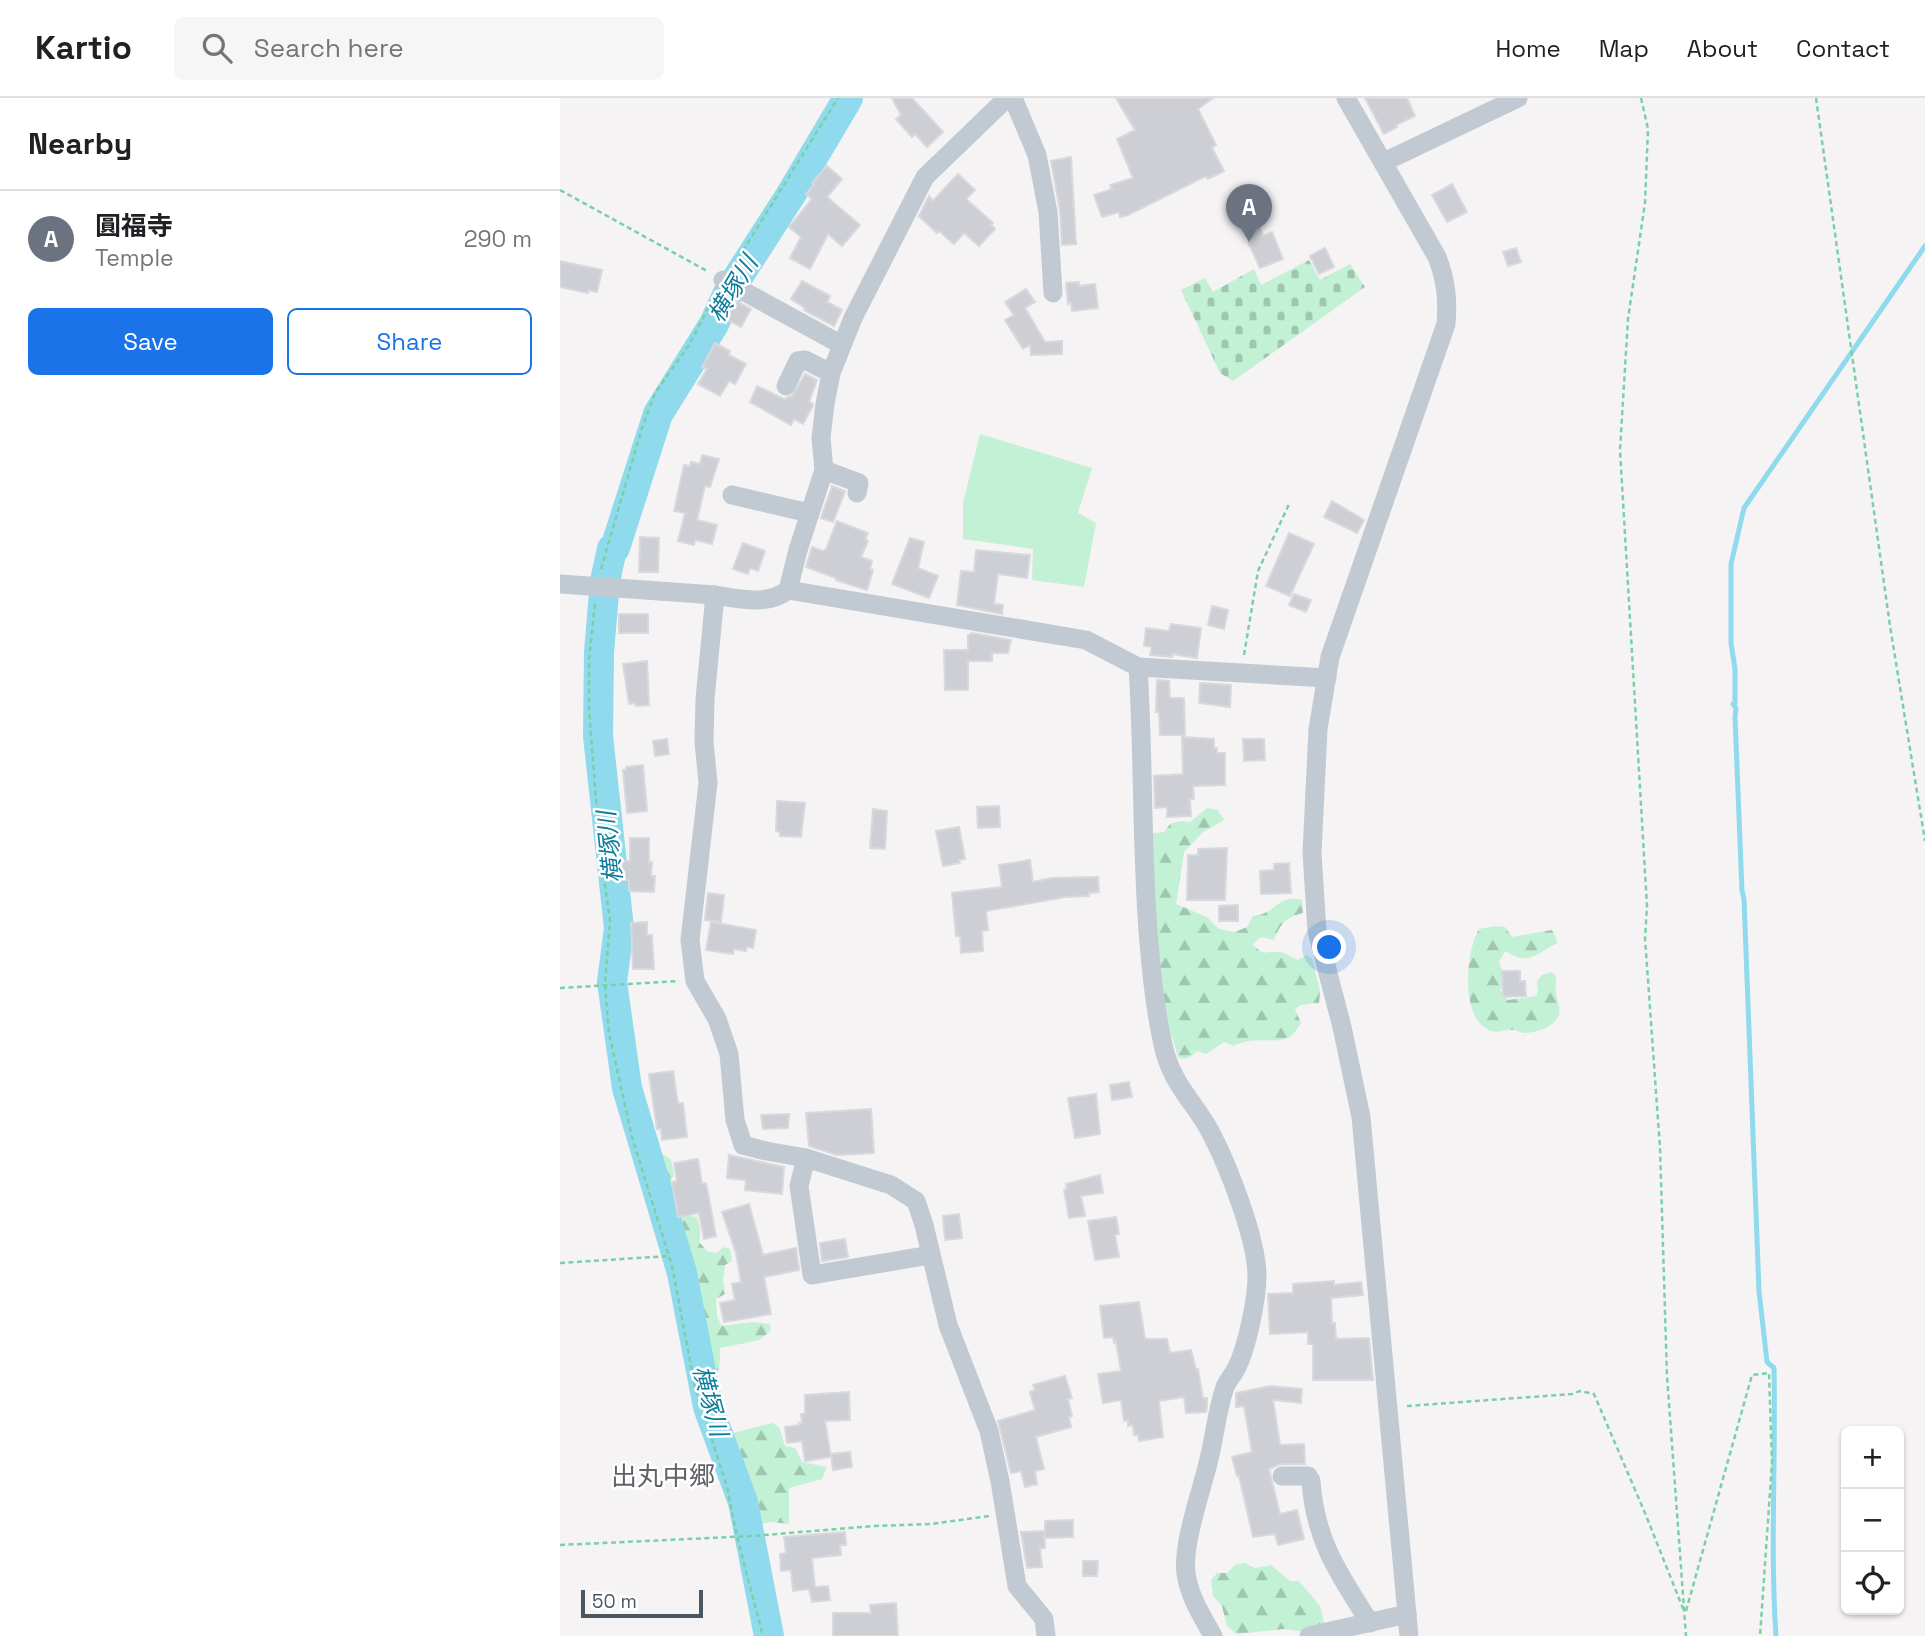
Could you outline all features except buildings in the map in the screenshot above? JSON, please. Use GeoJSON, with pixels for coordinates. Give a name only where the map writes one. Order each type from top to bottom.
{"type":"FeatureCollection","features":[{"type":"Feature","properties":{"kind":"street"},"geometry":{"type":"LineString","coordinates":[[560,583],[766,600],[778,598],[788,590],[824,470],[821,438],[831,373],[871,279],[925,177],[1007,98]]}},
{"type":"Feature","properties":{"kind":"street"},"geometry":{"type":"LineString","coordinates":[[1013,98],[1037,155],[1048,212],[1053,293]]}},
{"type":"Feature","properties":{"kind":"street"},"geometry":{"type":"LineString","coordinates":[[1346,98],[1437,257],[1446,281],[1448,303],[1446,324],[1335,644],[1318,729],[1312,853],[1317,931],[1342,1027],[1361,1117],[1409,1636]]}},
{"type":"Feature","properties":{"kind":"street"},"geometry":{"type":"LineString","coordinates":[[1384,162],[1518,98]]}},
{"type":"Feature","properties":{"kind":"street"},"geometry":{"type":"LineString","coordinates":[[723,281],[842,345]]}},
{"type":"Feature","properties":{"kind":"street"},"geometry":{"type":"LineString","coordinates":[[786,386],[798,361],[805,360],[831,373]]}},
{"type":"Feature","properties":{"kind":"street"},"geometry":{"type":"LineString","coordinates":[[824,470],[859,483],[857,494]]}},
{"type":"Feature","properties":{"kind":"street"},"geometry":{"type":"LineString","coordinates":[[732,495],[809,513]]}},
{"type":"Feature","properties":{"kind":"street"},"geometry":{"type":"LineString","coordinates":[[788,590],[1086,640],[1138,667],[1327,678]]}},
{"type":"Feature","properties":{"kind":"street"},"geometry":{"type":"LineString","coordinates":[[715,595],[705,699],[704,742],[708,783],[690,940],[695,981],[717,1019],[729,1054],[735,1120],[743,1144],[807,1158],[891,1185],[916,1201],[948,1325],[989,1431],[1017,1586],[1044,1619],[1046,1636]]}},
{"type":"Feature","properties":{"kind":"street"},"geometry":{"type":"LineString","coordinates":[[1138,667],[1146,910],[1153,991],[1166,1054],[1178,1086],[1212,1135],[1254,1246],[1257,1274],[1256,1294],[1248,1330],[1237,1368],[1227,1382],[1220,1402],[1209,1460],[1186,1551],[1186,1572],[1191,1592],[1213,1636]]}},
{"type":"Feature","properties":{"kind":"street"},"geometry":{"type":"LineString","coordinates":[[807,1158],[799,1186],[812,1275],[930,1255]]}},
{"type":"Feature","properties":{"kind":"street"},"geometry":{"type":"LineString","coordinates":[[1282,1476],[1308,1476],[1311,1481],[1318,1527],[1325,1549],[1370,1623]]}},
{"type":"Feature","properties":{"kind":"street"},"geometry":{"type":"LineString","coordinates":[[1309,1636],[1407,1614]]}},
{"type":"Feature","properties":{"kind":"path"},"geometry":{"type":"LineString","coordinates":[[763,1636],[727,1487],[695,1387],[681,1304],[632,1137],[609,1033],[605,985],[610,920],[600,851],[589,709],[589,660],[597,586],[642,428],[655,393],[689,345],[723,281],[838,98]]}},
{"type":"Feature","properties":{"kind":"path"},"geometry":{"type":"LineString","coordinates":[[1641,98],[1648,129],[1645,203],[1628,319],[1620,450],[1647,905],[1645,938],[1660,1148],[1667,1376],[1686,1636]]}},
{"type":"Feature","properties":{"kind":"path"},"geometry":{"type":"LineString","coordinates":[[1816,98],[1890,626],[1925,841]]}},
{"type":"Feature","properties":{"kind":"path"},"geometry":{"type":"LineString","coordinates":[[560,190],[723,281]]}},
{"type":"Feature","properties":{"kind":"path"},"geometry":{"type":"LineString","coordinates":[[1242,672],[1258,571],[1290,502]]}},
{"type":"Feature","properties":{"kind":"path"},"geometry":{"type":"LineString","coordinates":[[560,988],[695,981]]}},
{"type":"Feature","properties":{"kind":"path"},"geometry":{"type":"LineString","coordinates":[[560,1263],[669,1256]]}},
{"type":"Feature","properties":{"kind":"path"},"geometry":{"type":"LineString","coordinates":[[1685,1615],[1752,1375],[1769,1373],[1772,1463],[1760,1636]]}},
{"type":"Feature","properties":{"kind":"path"},"geometry":{"type":"LineString","coordinates":[[1386,1408],[1572,1394],[1580,1391],[1594,1394],[1685,1615]]}},
{"type":"Feature","properties":{"kind":"path"},"geometry":{"type":"LineString","coordinates":[[560,1545],[931,1524],[1003,1514]]}},
{"type":"Feature","properties":{"kind":"green space"},"geometry":{"type":"Polygon","coordinates":[[[1309,260],[1320,280],[1350,264],[1365,287],[1233,381],[1220,373],[1181,290],[1205,278],[1213,292],[1254,269],[1261,285],[1309,260]]]}},
{"type":"Feature","properties":{"kind":"green space"},"geometry":{"type":"Polygon","coordinates":[[[980,434],[1092,468],[1078,513],[1096,523],[1084,587],[1032,580],[1033,549],[963,539],[963,503],[980,434]]]}},
{"type":"Feature","properties":{"kind":"green space"},"geometry":{"type":"Polygon","coordinates":[[[1207,808],[1218,810],[1224,820],[1203,832],[1184,852],[1176,904],[1207,917],[1219,929],[1235,932],[1247,927],[1253,916],[1282,902],[1302,900],[1303,913],[1284,922],[1274,940],[1261,937],[1253,944],[1263,952],[1280,952],[1297,960],[1307,955],[1312,958],[1320,991],[1319,1003],[1301,1005],[1295,1009],[1301,1023],[1291,1036],[1285,1039],[1249,1041],[1234,1046],[1224,1042],[1206,1054],[1197,1051],[1184,1059],[1178,1057],[1167,1029],[1153,937],[1150,834],[1164,832],[1170,824],[1190,822],[1207,808]]]}},
{"type":"Feature","properties":{"kind":"green space"},"geometry":{"type":"Polygon","coordinates":[[[1505,927],[1512,937],[1552,930],[1558,943],[1527,958],[1513,956],[1505,951],[1499,962],[1505,977],[1500,990],[1508,1000],[1536,996],[1537,981],[1542,975],[1552,972],[1556,977],[1560,1013],[1547,1027],[1527,1033],[1513,1030],[1493,1032],[1478,1021],[1469,997],[1471,952],[1479,929],[1505,927]]]}},
{"type":"Feature","properties":{"kind":"green space"},"geometry":{"type":"Polygon","coordinates":[[[652,1154],[663,1154],[671,1160],[674,1174],[670,1184],[675,1214],[697,1217],[700,1243],[707,1251],[716,1253],[724,1247],[730,1249],[732,1261],[725,1265],[723,1281],[725,1294],[716,1299],[717,1317],[722,1326],[752,1322],[770,1324],[771,1330],[760,1340],[720,1348],[716,1389],[733,1433],[772,1423],[779,1427],[785,1446],[795,1448],[802,1462],[827,1467],[822,1479],[789,1488],[789,1524],[758,1524],[742,1516],[729,1473],[732,1455],[710,1399],[689,1272],[663,1235],[661,1217],[646,1172],[645,1165],[652,1154]]]}},
{"type":"Feature","properties":{"kind":"green space"},"geometry":{"type":"Polygon","coordinates":[[[1245,1563],[1255,1568],[1271,1565],[1290,1581],[1299,1581],[1320,1606],[1324,1623],[1306,1632],[1284,1629],[1236,1634],[1227,1626],[1222,1606],[1213,1596],[1211,1580],[1217,1573],[1227,1573],[1235,1565],[1245,1563]]]}},
{"type":"Feature","properties":{"kind":"waterway","name":"横塚川"},"geometry":{"type":"LineString","coordinates":[[769,1636],[743,1502],[708,1407],[682,1273],[627,1088],[612,982],[619,928],[598,736],[599,652],[605,581],[612,549],[615,548],[658,414],[714,324],[729,291],[848,98]]}},
{"type":"Feature","properties":{"kind":"waterway"},"geometry":{"type":"LineString","coordinates":[[1776,1636],[1773,1570],[1774,1368],[1767,1362],[1759,1291],[1736,708],[1733,704],[1735,669],[1731,643],[1731,564],[1744,508],[1925,246]]}},
{"type":"Feature","properties":{"kind":"place","name":"圓福寺"},"geometry":{"type":"Point","coordinates":[1249,242]}},
{"type":"Feature","properties":{"kind":"district","name":"出丸中郷"},"geometry":{"type":"Point","coordinates":[663,1476]}}]}
